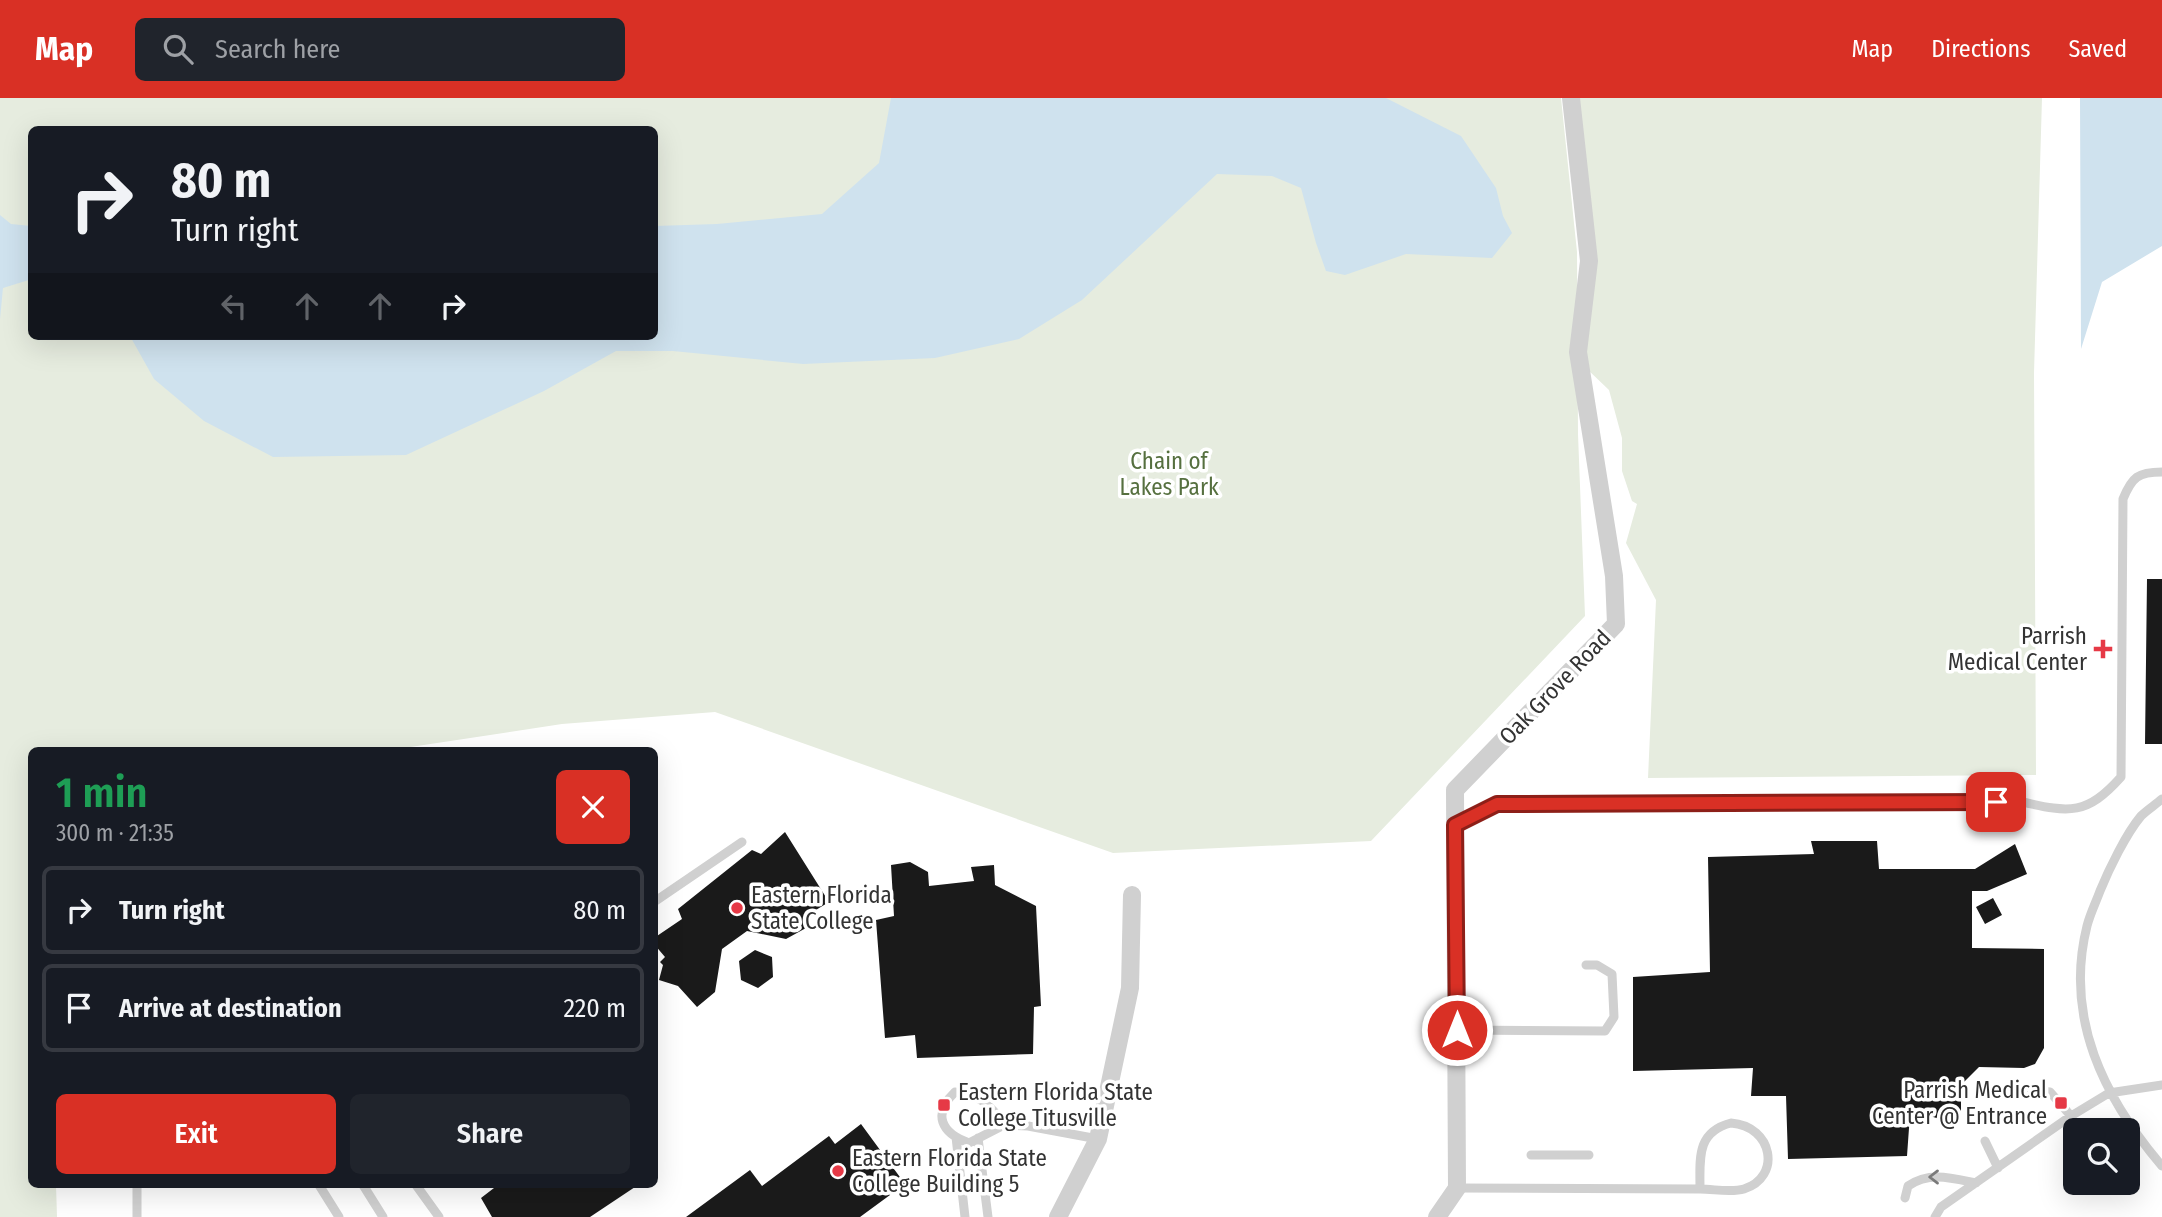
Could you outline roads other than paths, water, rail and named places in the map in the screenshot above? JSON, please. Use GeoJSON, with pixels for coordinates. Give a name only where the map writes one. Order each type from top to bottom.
{"type":"FeatureCollection","features":[{"type":"Feature","properties":{"kind":"street","name":"Oak Grove Road"},"geometry":{"type":"LineString","coordinates":[[1457,1188],[1455,790],[1616,624],[1614,576],[1578,352],[1589,261],[1571,98]]}},
{"type":"Feature","properties":{"kind":"street"},"geometry":{"type":"LineString","coordinates":[[1058,1217],[1098,1139],[1130,988],[1132,895]]}},
{"type":"Feature","properties":{"kind":"street"},"geometry":{"type":"LineString","coordinates":[[1437,1217],[1457,1188]]}},
{"type":"Feature","properties":{"kind":"lane"},"geometry":{"type":"LineString","coordinates":[[1455,825],[1497,804],[2023,802],[2059,810],[2085,806],[2104,795],[2121,777],[2123,499],[2130,482],[2145,472],[2162,472]]}},
{"type":"Feature","properties":{"kind":"lane"},"geometry":{"type":"LineString","coordinates":[[2162,799],[2141,817],[2109,868],[2087,925],[2082,961],[2082,1007],[2091,1049],[2109,1093],[2131,1127],[2162,1166]]}},
{"type":"Feature","properties":{"kind":"lane"},"geometry":{"type":"LineString","coordinates":[[658,899],[742,842]]}},
{"type":"Feature","properties":{"kind":"lane"},"geometry":{"type":"LineString","coordinates":[[1457,1030],[1605,1031],[1614,1017],[1612,974],[1597,965],[1586,965]]}},
{"type":"Feature","properties":{"kind":"lane"},"geometry":{"type":"LineString","coordinates":[[1936,1217],[1941,1208],[2071,1116],[2109,1093],[2162,1085]]}},
{"type":"Feature","properties":{"kind":"lane"},"geometry":{"type":"LineString","coordinates":[[2013,1094],[2020,1089],[2050,1092],[2071,1116]]}},
{"type":"Feature","properties":{"kind":"lane"},"geometry":{"type":"LineString","coordinates":[[1004,1125],[980,1098],[955,1092],[946,1101],[941,1116],[944,1127],[969,1143],[1004,1125],[1028,1126],[1098,1139]]}},
{"type":"Feature","properties":{"kind":"lane"},"geometry":{"type":"LineString","coordinates":[[1457,1188],[1700,1189],[1743,1189],[1753,1185],[1766,1167],[1768,1156],[1760,1135],[1752,1128],[1731,1123],[1711,1132],[1701,1151],[1700,1189]]}},
{"type":"Feature","properties":{"kind":"lane"},"geometry":{"type":"LineString","coordinates":[[956,1137],[965,1217]]}},
{"type":"Feature","properties":{"kind":"lane"},"geometry":{"type":"LineString","coordinates":[[978,1138],[988,1217]]}},
{"type":"Feature","properties":{"kind":"lane"},"geometry":{"type":"LineString","coordinates":[[1984,1141],[1998,1168]]}},
{"type":"Feature","properties":{"kind":"lane"},"geometry":{"type":"LineString","coordinates":[[1531,1155],[1589,1155]]}},
{"type":"Feature","properties":{"kind":"lane"},"geometry":{"type":"LineString","coordinates":[[1905,1198],[1908,1186],[1920,1178],[1942,1177],[1976,1183]]}},
{"type":"Feature","properties":{"kind":"lane"},"geometry":{"type":"LineString","coordinates":[[137,1188],[137,1217]]}},
{"type":"Feature","properties":{"kind":"lane"},"geometry":{"type":"LineString","coordinates":[[321,1188],[339,1217]]}},
{"type":"Feature","properties":{"kind":"lane"},"geometry":{"type":"LineString","coordinates":[[365,1188],[383,1217]]}},
{"type":"Feature","properties":{"kind":"lane"},"geometry":{"type":"LineString","coordinates":[[418,1188],[439,1217]]}},
{"type":"Feature","properties":{"kind":"water"},"geometry":{"type":"Polygon","coordinates":[[[891,98],[1386,98],[1461,136],[1496,188],[1503,216],[1512,233],[1492,258],[1406,254],[1345,275],[1326,271],[1301,188],[1272,176],[1217,174],[1082,300],[1019,339],[935,358],[803,364],[673,351],[616,351],[544,391],[406,455],[273,457],[204,421],[154,379],[132,340],[658,340],[658,226],[717,224],[822,214],[879,163],[891,98]]]}},
{"type":"Feature","properties":{"kind":"water"},"geometry":{"type":"Polygon","coordinates":[[[2080,98],[2162,98],[2162,246],[2102,282],[2081,349],[2080,98]]]}},
{"type":"Feature","properties":{"kind":"water"},"geometry":{"type":"Polygon","coordinates":[[[0,215],[11,224],[28,226],[28,280],[3,288],[0,319],[0,215]]]}},
{"type":"Feature","properties":{"kind":"place","name":"Parrish Medical Center"},"geometry":{"type":"Point","coordinates":[2103,649]}},
{"type":"Feature","properties":{"kind":"place","name":"Eastern Florida State College"},"geometry":{"type":"Point","coordinates":[737,908]}},
{"type":"Feature","properties":{"kind":"place","name":"Parrish Medical Center @ Entrance"},"geometry":{"type":"Point","coordinates":[2061,1103]}},
{"type":"Feature","properties":{"kind":"place","name":"Eastern Florida State College Titusville"},"geometry":{"type":"Point","coordinates":[944,1105]}},
{"type":"Feature","properties":{"kind":"place","name":"Eastern Florida State College Building 5"},"geometry":{"type":"Point","coordinates":[838,1171]}},
{"type":"Feature","properties":{"kind":"park label","name":"Chain of Lakes Park"},"geometry":{"type":"Point","coordinates":[1169,474]}}]}
